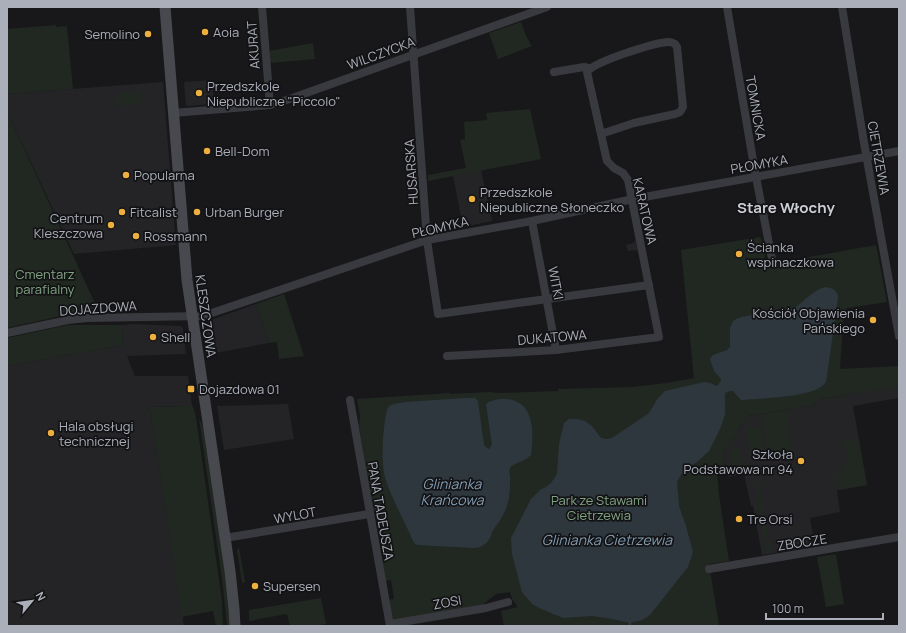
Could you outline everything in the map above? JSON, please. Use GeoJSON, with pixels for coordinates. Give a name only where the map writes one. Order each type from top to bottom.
{"type":"FeatureCollection","features":[{"type":"Feature","properties":{"kind":"main road","name":"KLESZCZOWA"},"geometry":{"type":"LineString","coordinates":[[165,7],[185,263],[191,317],[225,538],[233,602],[234,626]]}},
{"type":"Feature","properties":{"kind":"street","name":"AKURAT"},"geometry":{"type":"LineString","coordinates":[[262,7],[270,104]]}},
{"type":"Feature","properties":{"kind":"street","name":"HUSARSKA"},"geometry":{"type":"LineString","coordinates":[[410,7],[427,240],[438,314],[649,285]]}},
{"type":"Feature","properties":{"kind":"street","name":"WILCZYCKA"},"geometry":{"type":"LineString","coordinates":[[173,113],[281,102],[547,7]]}},
{"type":"Feature","properties":{"kind":"street","name":"TOMNICKA"},"geometry":{"type":"LineString","coordinates":[[727,7],[756,177],[772,259]]}},
{"type":"Feature","properties":{"kind":"street","name":"CIETRZEWIA"},"geometry":{"type":"LineString","coordinates":[[842,7],[899,336]]}},
{"type":"Feature","properties":{"kind":"street"},"geometry":{"type":"LineString","coordinates":[[554,72],[584,67],[588,72],[631,51],[668,42],[677,46],[683,107],[680,112],[601,134]]}},
{"type":"Feature","properties":{"kind":"street","name":"KARATOWA"},"geometry":{"type":"LineString","coordinates":[[588,72],[607,161],[626,176],[628,180],[633,199],[659,337]]}},
{"type":"Feature","properties":{"kind":"street","name":"PŁOMYKA"},"geometry":{"type":"LineString","coordinates":[[191,317],[209,315],[427,240],[532,221],[633,199],[899,151]]}},
{"type":"Feature","properties":{"kind":"street","name":"WITKI"},"geometry":{"type":"LineString","coordinates":[[532,221],[556,350]]}},
{"type":"Feature","properties":{"kind":"street","name":"DOJAZDOWA"},"geometry":{"type":"LineString","coordinates":[[7,333],[62,321],[87,318],[191,317]]}},
{"type":"Feature","properties":{"kind":"street","name":"DUKATOWA"},"geometry":{"type":"LineString","coordinates":[[447,356],[556,350],[659,337]]}},
{"type":"Feature","properties":{"kind":"street","name":"PANA TADEUSZA"},"geometry":{"type":"LineString","coordinates":[[350,400],[369,514],[390,625]]}},
{"type":"Feature","properties":{"kind":"street","name":"WYLOT"},"geometry":{"type":"LineString","coordinates":[[225,538],[369,514]]}},
{"type":"Feature","properties":{"kind":"street","name":"ZBOCZE"},"geometry":{"type":"LineString","coordinates":[[709,569],[899,537]]}},
{"type":"Feature","properties":{"kind":"street","name":"ZOSI"},"geometry":{"type":"LineString","coordinates":[[390,625],[486,608],[508,602]]}},
{"type":"Feature","properties":{"kind":"shaded area","name":"Przedszkole Niepubliczne \"Piccolo\""},"geometry":{"type":"Polygon","coordinates":[[[212,80],[214,104],[186,106],[184,82],[212,80]]]}},
{"type":"Feature","properties":{"kind":"shaded area"},"geometry":{"type":"Polygon","coordinates":[[[163,82],[176,245],[74,254],[7,111],[7,94],[163,82]]]}},
{"type":"Feature","properties":{"kind":"shaded area","name":"Przedszkole Niepubliczne Słoneczko"},"geometry":{"type":"Polygon","coordinates":[[[481,170],[492,221],[463,227],[453,176],[481,170]]]}},
{"type":"Feature","properties":{"kind":"shaded area"},"geometry":{"type":"Polygon","coordinates":[[[635,240],[638,250],[628,251],[626,245],[634,243],[635,240]]]}},
{"type":"Feature","properties":{"kind":"shaded area"},"geometry":{"type":"Polygon","coordinates":[[[256,304],[269,343],[210,354],[207,337],[208,321],[256,304]]]}},
{"type":"Feature","properties":{"kind":"shaded area"},"geometry":{"type":"Polygon","coordinates":[[[122,325],[181,326],[183,328],[186,354],[127,356],[135,376],[188,376],[192,406],[148,407],[151,414],[184,626],[7,626],[7,366],[123,345],[122,325]]]}},
{"type":"Feature","properties":{"kind":"shaded area"},"geometry":{"type":"Polygon","coordinates":[[[899,382],[899,398],[853,406],[867,485],[837,490],[840,512],[810,518],[815,546],[762,555],[753,506],[751,506],[744,474],[729,477],[726,475],[723,453],[748,416],[815,405],[814,403],[820,399],[899,382]]]}},
{"type":"Feature","properties":{"kind":"shaded area"},"geometry":{"type":"Polygon","coordinates":[[[288,404],[294,439],[224,450],[217,406],[288,404]]]}},
{"type":"Feature","properties":{"kind":"green space"},"geometry":{"type":"Polygon","coordinates":[[[521,22],[526,36],[532,46],[498,59],[489,33],[521,22]]]}},
{"type":"Feature","properties":{"kind":"green space"},"geometry":{"type":"Polygon","coordinates":[[[56,25],[56,27],[67,26],[73,89],[7,94],[7,29],[56,25]]]}},
{"type":"Feature","properties":{"kind":"green space"},"geometry":{"type":"Polygon","coordinates":[[[313,43],[315,59],[270,63],[269,51],[313,43]]]}},
{"type":"Feature","properties":{"kind":"green space"},"geometry":{"type":"Polygon","coordinates":[[[140,91],[142,104],[118,107],[117,98],[124,92],[140,91]]]}},
{"type":"Feature","properties":{"kind":"green space"},"geometry":{"type":"Polygon","coordinates":[[[530,109],[541,159],[428,181],[428,175],[466,168],[460,140],[465,139],[464,122],[487,120],[486,113],[530,109]]]}},
{"type":"Feature","properties":{"kind":"green space","name":"Cmentarz parafialny"},"geometry":{"type":"Polygon","coordinates":[[[7,111],[97,308],[7,328],[7,111]]]}},
{"type":"Feature","properties":{"kind":"green space","name":"Park ze Stawami Cietrzewia"},"geometry":{"type":"Polygon","coordinates":[[[760,237],[763,241],[765,257],[763,260],[765,265],[876,245],[887,302],[847,308],[843,322],[840,369],[898,366],[899,386],[820,399],[814,403],[815,405],[748,416],[723,453],[725,469],[717,470],[719,495],[729,561],[709,564],[719,625],[504,626],[501,611],[518,607],[512,599],[510,592],[496,594],[482,605],[394,620],[392,618],[388,600],[394,599],[391,580],[385,581],[382,560],[388,558],[380,515],[374,516],[359,426],[360,416],[357,399],[450,393],[498,393],[558,391],[558,389],[633,387],[694,378],[681,250],[760,237]]]}},
{"type":"Feature","properties":{"kind":"green space"},"geometry":{"type":"Polygon","coordinates":[[[284,294],[304,356],[279,359],[277,342],[269,343],[256,304],[284,294]]]}},
{"type":"Feature","properties":{"kind":"green space"},"geometry":{"type":"Polygon","coordinates":[[[68,325],[122,325],[123,345],[7,366],[7,338],[68,325]]]}},
{"type":"Feature","properties":{"kind":"green space"},"geometry":{"type":"Polygon","coordinates":[[[192,406],[196,417],[222,601],[223,626],[216,626],[213,611],[182,617],[151,414],[148,407],[192,406]]]}},
{"type":"Feature","properties":{"kind":"green space"},"geometry":{"type":"Polygon","coordinates":[[[786,411],[793,454],[769,458],[761,415],[786,411]]]}},
{"type":"Feature","properties":{"kind":"green space"},"geometry":{"type":"Polygon","coordinates":[[[199,418],[204,429],[227,584],[230,626],[227,626],[222,579],[199,418]]]}},
{"type":"Feature","properties":{"kind":"green space"},"geometry":{"type":"Polygon","coordinates":[[[760,426],[765,456],[751,458],[746,428],[760,426]]]}},
{"type":"Feature","properties":{"kind":"green space"},"geometry":{"type":"Polygon","coordinates":[[[856,439],[856,441],[859,441],[867,485],[839,490],[837,475],[845,467],[848,458],[845,450],[838,442],[856,439]]]}},
{"type":"Feature","properties":{"kind":"green space"},"geometry":{"type":"Polygon","coordinates":[[[740,449],[744,470],[733,472],[730,451],[740,449]]]}},
{"type":"Feature","properties":{"kind":"green space"},"geometry":{"type":"Polygon","coordinates":[[[758,479],[768,537],[764,538],[755,480],[758,479]]]}},
{"type":"Feature","properties":{"kind":"green space"},"geometry":{"type":"Polygon","coordinates":[[[770,541],[771,551],[765,552],[764,542],[770,541]]]}},
{"type":"Feature","properties":{"kind":"green space"},"geometry":{"type":"Polygon","coordinates":[[[239,547],[245,582],[242,583],[237,550],[239,547]]]}},
{"type":"Feature","properties":{"kind":"green space"},"geometry":{"type":"Polygon","coordinates":[[[836,554],[844,604],[826,607],[817,557],[836,554]]]}},
{"type":"Feature","properties":{"kind":"green space"},"geometry":{"type":"Polygon","coordinates":[[[321,598],[326,624],[313,626],[290,626],[287,614],[249,621],[249,610],[321,598]]]}},
{"type":"Feature","properties":{"kind":"water","name":"Glinianka Cietrzewia"},"geometry":{"type":"Polygon","coordinates":[[[826,287],[835,290],[838,298],[826,382],[821,387],[812,391],[774,398],[741,400],[733,391],[725,393],[725,414],[720,429],[709,451],[697,462],[688,467],[677,482],[679,506],[693,552],[688,567],[650,615],[642,620],[630,623],[592,616],[563,618],[532,604],[522,592],[512,554],[511,538],[531,499],[540,490],[551,483],[557,474],[559,444],[564,423],[569,419],[585,421],[592,426],[601,438],[612,438],[649,413],[658,398],[665,391],[704,382],[717,386],[721,379],[714,371],[710,359],[713,355],[727,350],[730,347],[730,328],[733,321],[745,316],[777,313],[790,310],[816,291],[826,287]]]}},
{"type":"Feature","properties":{"kind":"water","name":"Glinianka Krańcowa"},"geometry":{"type":"Polygon","coordinates":[[[475,398],[478,401],[484,445],[489,449],[492,445],[486,404],[495,400],[504,399],[514,401],[522,405],[527,411],[532,428],[531,455],[510,468],[510,491],[506,510],[486,544],[473,548],[418,545],[415,544],[412,539],[391,495],[384,473],[383,445],[384,425],[387,410],[389,406],[405,402],[475,398]]]}},
{"type":"Feature","properties":{"kind":"place","name":"Aoia"},"geometry":{"type":"Point","coordinates":[205,32]}},
{"type":"Feature","properties":{"kind":"place","name":"Semolino"},"geometry":{"type":"Point","coordinates":[148,34]}},
{"type":"Feature","properties":{"kind":"place","name":"Przedszkole Niepubliczne \"Piccolo\""},"geometry":{"type":"Point","coordinates":[199,93]}},
{"type":"Feature","properties":{"kind":"place","name":"Bell-Dom"},"geometry":{"type":"Point","coordinates":[207,151]}},
{"type":"Feature","properties":{"kind":"place","name":"Popularna"},"geometry":{"type":"Point","coordinates":[126,175]}},
{"type":"Feature","properties":{"kind":"place","name":"Przedszkole Niepubliczne Słoneczko"},"geometry":{"type":"Point","coordinates":[472,199]}},
{"type":"Feature","properties":{"kind":"place","name":"Fitcalist"},"geometry":{"type":"Point","coordinates":[122,212]}},
{"type":"Feature","properties":{"kind":"place","name":"Urban Burger"},"geometry":{"type":"Point","coordinates":[197,212]}},
{"type":"Feature","properties":{"kind":"place","name":"Centrum Kleszczowa"},"geometry":{"type":"Point","coordinates":[111,225]}},
{"type":"Feature","properties":{"kind":"place","name":"Rossmann"},"geometry":{"type":"Point","coordinates":[136,236]}},
{"type":"Feature","properties":{"kind":"place","name":"Ścianka wspinaczkowa"},"geometry":{"type":"Point","coordinates":[739,254]}},
{"type":"Feature","properties":{"kind":"place","name":"Kościół Objawienia Pańskiego"},"geometry":{"type":"Point","coordinates":[873,320]}},
{"type":"Feature","properties":{"kind":"place","name":"Shell"},"geometry":{"type":"Point","coordinates":[153,337]}},
{"type":"Feature","properties":{"kind":"place","name":"Dojazdowa 01"},"geometry":{"type":"Point","coordinates":[191,389]}},
{"type":"Feature","properties":{"kind":"place","name":"Hala obsługi technicznej"},"geometry":{"type":"Point","coordinates":[51,433]}},
{"type":"Feature","properties":{"kind":"place","name":"Szkoła Podstawowa nr 94"},"geometry":{"type":"Point","coordinates":[801,461]}},
{"type":"Feature","properties":{"kind":"place","name":"Tre Orsi"},"geometry":{"type":"Point","coordinates":[739,519]}},
{"type":"Feature","properties":{"kind":"place","name":"Supersen"},"geometry":{"type":"Point","coordinates":[255,586]}},
{"type":"Feature","properties":{"kind":"district","name":"Stare Włochy"},"geometry":{"type":"Point","coordinates":[786,207]}}]}
